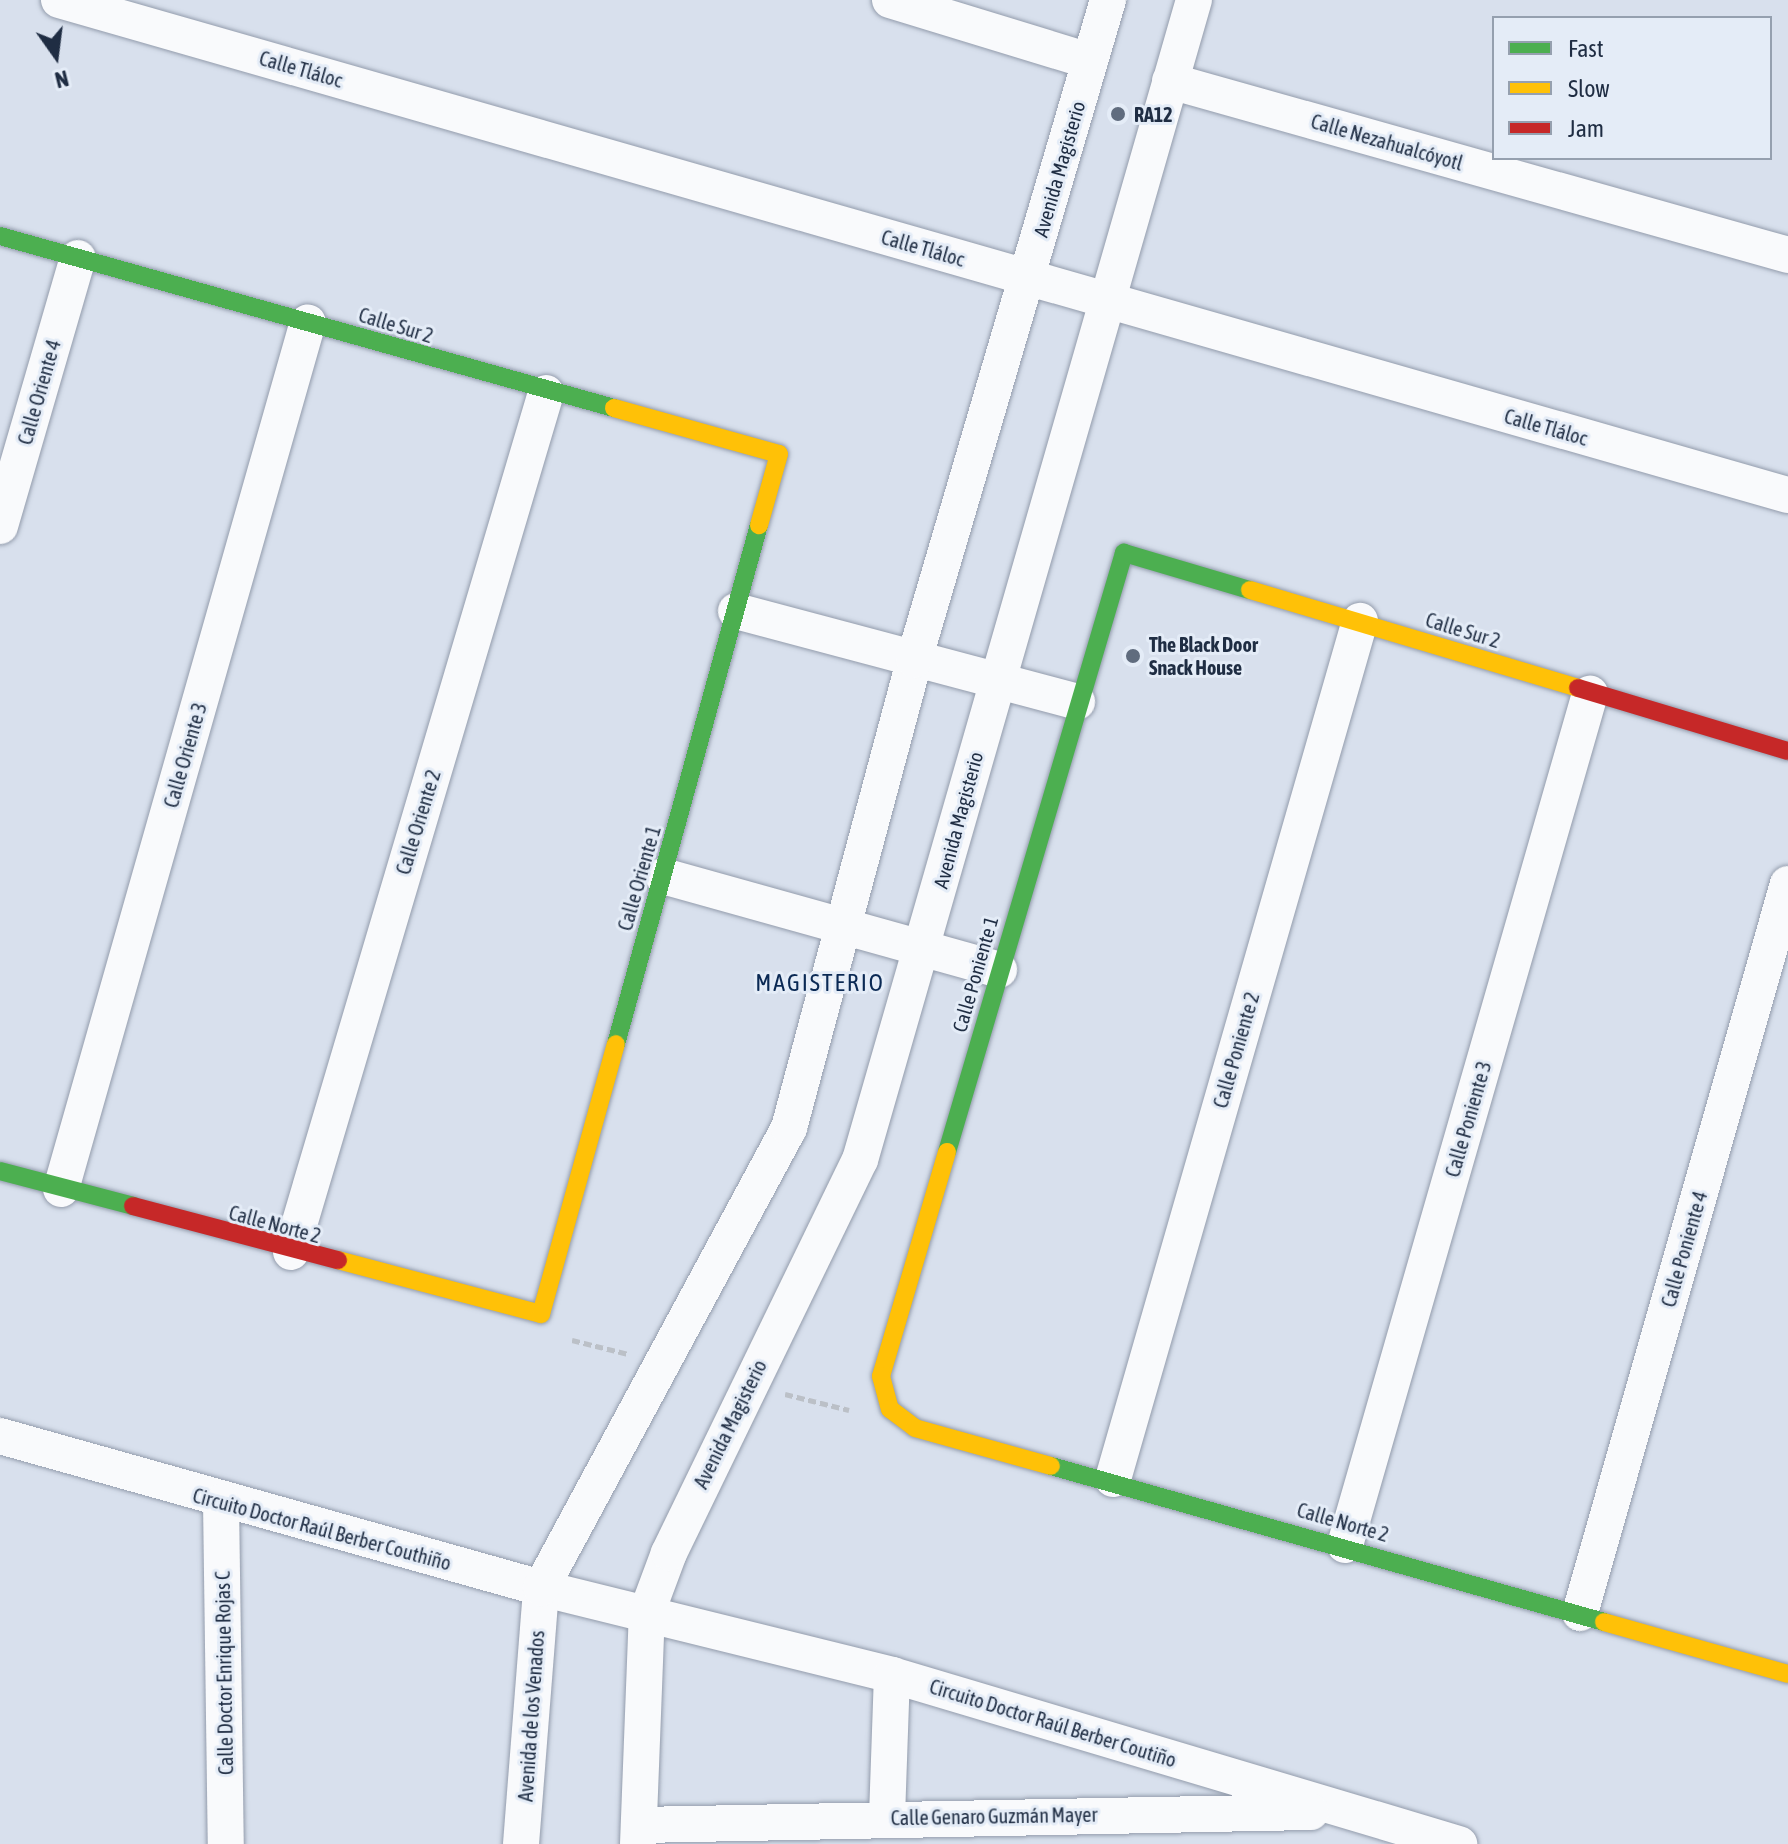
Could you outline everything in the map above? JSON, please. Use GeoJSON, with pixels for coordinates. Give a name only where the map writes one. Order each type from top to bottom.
{"type":"FeatureCollection","features":[{"type":"Feature","properties":{"kind":"street","name":"Calle Tláloc"},"geometry":{"type":"LineString","coordinates":[[59,0],[1788,495]]}},
{"type":"Feature","properties":{"kind":"street"},"geometry":{"type":"LineString","coordinates":[[890,0],[1090,61]]}},
{"type":"Feature","properties":{"kind":"street","name":"Avenida Magisterio"},"geometry":{"type":"LineString","coordinates":[[541,1588],[789,1128],[914,660],[1108,0]]}},
{"type":"Feature","properties":{"kind":"street","name":"Avenida Magisterio"},"geometry":{"type":"LineString","coordinates":[[647,1612],[749,1385],[860,1160],[1194,0]]}},
{"type":"Feature","properties":{"kind":"street","name":"Calle Nezahualcóyotl"},"geometry":{"type":"LineString","coordinates":[[1170,81],[1787,253]]}},
{"type":"Feature","properties":{"kind":"street","name":"Calle Sur 2"},"geometry":{"type":"LineString","coordinates":[[0,236],[308,322],[546,393],[779,454]]}},
{"type":"Feature","properties":{"kind":"street","name":"Calle Oriente 4"},"geometry":{"type":"LineString","coordinates":[[0,526],[78,258]]}},
{"type":"Feature","properties":{"kind":"street","name":"Calle Oriente 3"},"geometry":{"type":"LineString","coordinates":[[61,1189],[308,322]]}},
{"type":"Feature","properties":{"kind":"street","name":"Calle Oriente 2"},"geometry":{"type":"LineString","coordinates":[[291,1252],[546,393]]}},
{"type":"Feature","properties":{"kind":"street","name":"Calle Oriente 1"},"geometry":{"type":"LineString","coordinates":[[541,1314],[779,454]]}},
{"type":"Feature","properties":{"kind":"street","name":"Calle Sur 2"},"geometry":{"type":"LineString","coordinates":[[1124,553],[1788,751]]}},
{"type":"Feature","properties":{"kind":"street","name":"Calle Poniente 1"},"geometry":{"type":"LineString","coordinates":[[890,1409],[881,1376],[1077,702],[1124,553]]}},
{"type":"Feature","properties":{"kind":"street"},"geometry":{"type":"LineString","coordinates":[[736,611],[1077,702]]}},
{"type":"Feature","properties":{"kind":"street","name":"Calle Poniente 2"},"geometry":{"type":"LineString","coordinates":[[1113,1479],[1360,621]]}},
{"type":"Feature","properties":{"kind":"street","name":"Calle Poniente 3"},"geometry":{"type":"LineString","coordinates":[[1345,1545],[1590,694]]}},
{"type":"Feature","properties":{"kind":"street"},"geometry":{"type":"LineString","coordinates":[[663,876],[842,929],[999,970]]}},
{"type":"Feature","properties":{"kind":"street","name":"Calle Poniente 4"},"geometry":{"type":"LineString","coordinates":[[1580,1613],[1788,884]]}},
{"type":"Feature","properties":{"kind":"street","name":"Calle Norte 2"},"geometry":{"type":"LineString","coordinates":[[0,1171],[291,1252],[541,1314]]}},
{"type":"Feature","properties":{"kind":"street","name":"Calle Norte 2"},"geometry":{"type":"LineString","coordinates":[[890,1409],[915,1428],[1113,1479],[1788,1674]]}},
{"type":"Feature","properties":{"kind":"street","name":"Circuito Doctor Raúl Berber Couthiño"},"geometry":{"type":"LineString","coordinates":[[0,1436],[221,1502],[541,1588],[647,1612]]}},
{"type":"Feature","properties":{"kind":"street","name":"Calle Doctor Enrique Rojas C"},"geometry":{"type":"LineString","coordinates":[[221,1502],[226,1844]]}},
{"type":"Feature","properties":{"kind":"street","name":"Avenida de los Venados"},"geometry":{"type":"LineString","coordinates":[[521,1844],[541,1588]]}},
{"type":"Feature","properties":{"kind":"street"},"geometry":{"type":"LineString","coordinates":[[638,1835],[647,1612]]}},
{"type":"Feature","properties":{"kind":"street","name":"Circuito Doctor Raúl Berber Coutiño"},"geometry":{"type":"LineString","coordinates":[[647,1612],[892,1675],[1458,1841]]}},
{"type":"Feature","properties":{"kind":"street"},"geometry":{"type":"LineString","coordinates":[[887,1817],[892,1675]]}},
{"type":"Feature","properties":{"kind":"street","name":"Calle Genaro Guzmán Mayer"},"geometry":{"type":"LineString","coordinates":[[638,1835],[887,1817],[1349,1811]]}},
{"type":"Feature","properties":{"kind":"path"},"geometry":{"type":"LineString","coordinates":[[749,1385],[847,1410],[890,1409]]}},
{"type":"Feature","properties":{"kind":"traffic: fast"},"geometry":{"type":"LineString","coordinates":[[0,236],[614,408]]}},
{"type":"Feature","properties":{"kind":"traffic: fast"},"geometry":{"type":"LineString","coordinates":[[616,1044],[759,525]]}},
{"type":"Feature","properties":{"kind":"traffic: fast"},"geometry":{"type":"LineString","coordinates":[[947,1152],[1124,553],[1250,590]]}},
{"type":"Feature","properties":{"kind":"traffic: fast"},"geometry":{"type":"LineString","coordinates":[[0,1171],[133,1206]]}},
{"type":"Feature","properties":{"kind":"traffic: fast"},"geometry":{"type":"LineString","coordinates":[[1051,1466],[1604,1622]]}},
{"type":"Feature","properties":{"kind":"traffic: slow"},"geometry":{"type":"LineString","coordinates":[[614,408],[779,454],[759,525]]}},
{"type":"Feature","properties":{"kind":"traffic: slow"},"geometry":{"type":"LineString","coordinates":[[1250,590],[1578,688]]}},
{"type":"Feature","properties":{"kind":"traffic: slow"},"geometry":{"type":"LineString","coordinates":[[338,1260],[541,1314],[616,1044]]}},
{"type":"Feature","properties":{"kind":"traffic: slow"},"geometry":{"type":"LineString","coordinates":[[947,1152],[881,1376],[890,1409],[915,1428],[1051,1466]]}},
{"type":"Feature","properties":{"kind":"traffic: slow"},"geometry":{"type":"LineString","coordinates":[[1604,1622],[1788,1674]]}},
{"type":"Feature","properties":{"kind":"traffic: jam"},"geometry":{"type":"LineString","coordinates":[[1578,688],[1788,751]]}},
{"type":"Feature","properties":{"kind":"traffic: jam"},"geometry":{"type":"LineString","coordinates":[[133,1206],[338,1260]]}},
{"type":"Feature","properties":{"kind":"place","name":"RA12"},"geometry":{"type":"Point","coordinates":[1118,114]}},
{"type":"Feature","properties":{"kind":"place","name":"The Black Door Snack House"},"geometry":{"type":"Point","coordinates":[1133,656]}},
{"type":"Feature","properties":{"kind":"district","name":"MAGISTERIO"},"geometry":{"type":"Point","coordinates":[820,983]}}]}
